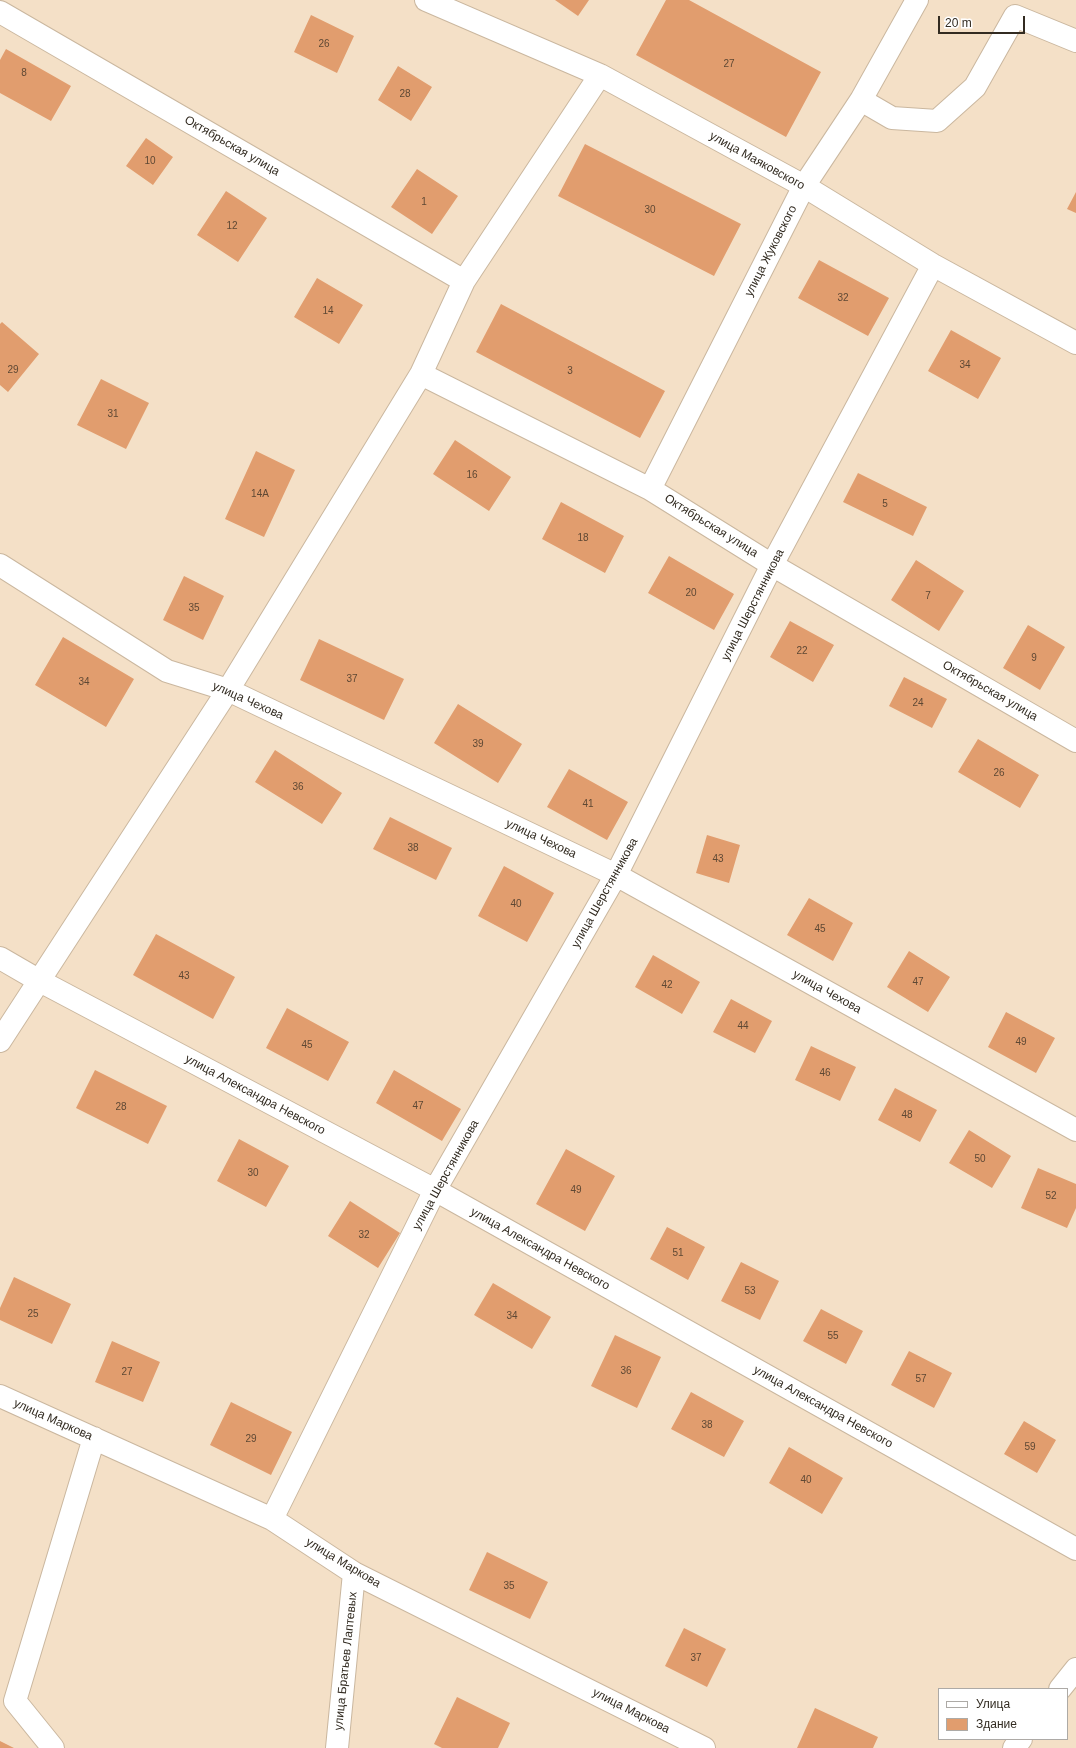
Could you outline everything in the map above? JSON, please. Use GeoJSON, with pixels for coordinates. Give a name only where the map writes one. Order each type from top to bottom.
{"type":"FeatureCollection","features":[{"type":"Feature","properties":{"kind":"street","name":"улица Маяковского"},"geometry":{"type":"LineString","coordinates":[[426,0],[600,75],[804,186],[932,264],[1076,343]]}},
{"type":"Feature","properties":{"kind":"street","name":"улица Жуковского"},"geometry":{"type":"LineString","coordinates":[[650,489],[804,186],[861,100],[918,0]]}},
{"type":"Feature","properties":{"kind":"street","name":"Октябрьская улица"},"geometry":{"type":"LineString","coordinates":[[0,12],[464,280]]}},
{"type":"Feature","properties":{"kind":"street"},"geometry":{"type":"LineString","coordinates":[[861,100],[892,118],[936,121],[975,87],[1015,16],[1076,41]]}},
{"type":"Feature","properties":{"kind":"street"},"geometry":{"type":"LineString","coordinates":[[0,1041],[38,980],[228,690],[421,374],[464,280],[600,75]]}},
{"type":"Feature","properties":{"kind":"street","name":"улица Шерстянникова"},"geometry":{"type":"LineString","coordinates":[[272,1519],[436,1190],[616,875],[772,565],[932,264]]}},
{"type":"Feature","properties":{"kind":"street","name":"Октябрьская улица"},"geometry":{"type":"LineString","coordinates":[[421,374],[650,489],[772,565],[1076,740]]}},
{"type":"Feature","properties":{"kind":"street","name":"улица Чехова"},"geometry":{"type":"LineString","coordinates":[[0,565],[167,671],[228,690],[616,875],[1076,1130]]}},
{"type":"Feature","properties":{"kind":"street","name":"улица Александра Невского"},"geometry":{"type":"LineString","coordinates":[[0,958],[38,980],[436,1190],[1076,1549]]}},
{"type":"Feature","properties":{"kind":"street","name":"улица Маркова"},"geometry":{"type":"LineString","coordinates":[[0,1396],[272,1519],[354,1573],[704,1748]]}},
{"type":"Feature","properties":{"kind":"street"},"geometry":{"type":"LineString","coordinates":[[53,1748],[15,1701],[94,1438]]}},
{"type":"Feature","properties":{"kind":"street","name":"улица Братьев Лаптевых"},"geometry":{"type":"LineString","coordinates":[[337,1748],[354,1573]]}},
{"type":"Feature","properties":{"kind":"street"},"geometry":{"type":"LineString","coordinates":[[1061,1688],[1076,1669]]}},
{"type":"Feature","properties":{"kind":"street"},"geometry":{"type":"LineString","coordinates":[[1014,1748],[1020,1740]]}},
{"type":"Feature","properties":{"kind":"building"},"geometry":{"type":"Polygon","coordinates":[[[555,0],[589,0],[578,16],[555,0]]]}},
{"type":"Feature","properties":{"kind":"building"},"geometry":{"type":"Polygon","coordinates":[[[666,0],[689,0],[821,72],[786,137],[636,55],[666,0]]]}},
{"type":"Feature","properties":{"kind":"building"},"geometry":{"type":"Polygon","coordinates":[[[311,15],[354,36],[337,73],[294,52],[311,15]]]}},
{"type":"Feature","properties":{"kind":"building"},"geometry":{"type":"Polygon","coordinates":[[[6,49],[71,86],[51,121],[0,93],[0,60],[6,49]]]}},
{"type":"Feature","properties":{"kind":"building"},"geometry":{"type":"Polygon","coordinates":[[[398,66],[432,87],[411,121],[378,100],[398,66]]]}},
{"type":"Feature","properties":{"kind":"building"},"geometry":{"type":"Polygon","coordinates":[[[146,138],[173,157],[153,185],[126,166],[146,138]]]}},
{"type":"Feature","properties":{"kind":"building"},"geometry":{"type":"Polygon","coordinates":[[[585,144],[741,224],[714,276],[558,196],[585,144]]]}},
{"type":"Feature","properties":{"kind":"building"},"geometry":{"type":"Polygon","coordinates":[[[417,169],[458,196],[432,234],[391,207],[417,169]]]}},
{"type":"Feature","properties":{"kind":"building"},"geometry":{"type":"Polygon","coordinates":[[[226,191],[267,218],[238,262],[197,235],[226,191]]]}},
{"type":"Feature","properties":{"kind":"building"},"geometry":{"type":"Polygon","coordinates":[[[1076,192],[1076,213],[1067,209],[1076,192]]]}},
{"type":"Feature","properties":{"kind":"building"},"geometry":{"type":"Polygon","coordinates":[[[819,260],[889,298],[868,336],[798,298],[819,260]]]}},
{"type":"Feature","properties":{"kind":"building"},"geometry":{"type":"Polygon","coordinates":[[[317,278],[363,305],[339,344],[294,317],[317,278]]]}},
{"type":"Feature","properties":{"kind":"building"},"geometry":{"type":"Polygon","coordinates":[[[501,304],[665,391],[640,438],[476,352],[501,304]]]}},
{"type":"Feature","properties":{"kind":"building"},"geometry":{"type":"Polygon","coordinates":[[[2,322],[39,354],[8,392],[0,385],[0,324],[2,322]]]}},
{"type":"Feature","properties":{"kind":"building"},"geometry":{"type":"Polygon","coordinates":[[[951,330],[1001,358],[978,399],[928,371],[951,330]]]}},
{"type":"Feature","properties":{"kind":"building"},"geometry":{"type":"Polygon","coordinates":[[[101,379],[149,403],[126,449],[77,425],[101,379]]]}},
{"type":"Feature","properties":{"kind":"building"},"geometry":{"type":"Polygon","coordinates":[[[455,440],[511,477],[489,511],[433,474],[455,440]]]}},
{"type":"Feature","properties":{"kind":"building"},"geometry":{"type":"Polygon","coordinates":[[[256,451],[295,470],[264,537],[225,519],[256,451]]]}},
{"type":"Feature","properties":{"kind":"building"},"geometry":{"type":"Polygon","coordinates":[[[858,473],[927,507],[913,536],[843,502],[858,473]]]}},
{"type":"Feature","properties":{"kind":"building"},"geometry":{"type":"Polygon","coordinates":[[[561,502],[624,536],[605,573],[542,539],[561,502]]]}},
{"type":"Feature","properties":{"kind":"building"},"geometry":{"type":"Polygon","coordinates":[[[669,556],[734,594],[714,630],[648,593],[669,556]]]}},
{"type":"Feature","properties":{"kind":"building"},"geometry":{"type":"Polygon","coordinates":[[[916,560],[964,591],[939,631],[891,600],[916,560]]]}},
{"type":"Feature","properties":{"kind":"building"},"geometry":{"type":"Polygon","coordinates":[[[184,576],[224,596],[203,640],[163,620],[184,576]]]}},
{"type":"Feature","properties":{"kind":"building"},"geometry":{"type":"Polygon","coordinates":[[[790,621],[834,645],[813,682],[770,657],[790,621]]]}},
{"type":"Feature","properties":{"kind":"building"},"geometry":{"type":"Polygon","coordinates":[[[1028,625],[1065,647],[1040,690],[1003,668],[1028,625]]]}},
{"type":"Feature","properties":{"kind":"building"},"geometry":{"type":"Polygon","coordinates":[[[63,637],[134,679],[106,727],[35,685],[63,637]]]}},
{"type":"Feature","properties":{"kind":"building"},"geometry":{"type":"Polygon","coordinates":[[[319,639],[404,679],[384,720],[300,680],[319,639]]]}},
{"type":"Feature","properties":{"kind":"building"},"geometry":{"type":"Polygon","coordinates":[[[904,677],[947,699],[932,728],[889,706],[904,677]]]}},
{"type":"Feature","properties":{"kind":"building"},"geometry":{"type":"Polygon","coordinates":[[[458,704],[522,744],[498,783],[434,743],[458,704]]]}},
{"type":"Feature","properties":{"kind":"building"},"geometry":{"type":"Polygon","coordinates":[[[978,739],[1039,775],[1020,808],[958,772],[978,739]]]}},
{"type":"Feature","properties":{"kind":"building"},"geometry":{"type":"Polygon","coordinates":[[[275,750],[342,793],[322,824],[255,782],[275,750]]]}},
{"type":"Feature","properties":{"kind":"building"},"geometry":{"type":"Polygon","coordinates":[[[569,769],[628,802],[607,840],[547,807],[569,769]]]}},
{"type":"Feature","properties":{"kind":"building"},"geometry":{"type":"Polygon","coordinates":[[[390,817],[452,848],[436,880],[373,849],[390,817]]]}},
{"type":"Feature","properties":{"kind":"building"},"geometry":{"type":"Polygon","coordinates":[[[707,835],[740,845],[729,883],[696,873],[707,835]]]}},
{"type":"Feature","properties":{"kind":"building"},"geometry":{"type":"Polygon","coordinates":[[[504,866],[554,893],[527,942],[478,916],[504,866]]]}},
{"type":"Feature","properties":{"kind":"building"},"geometry":{"type":"Polygon","coordinates":[[[809,898],[853,923],[833,961],[787,935],[809,898]]]}},
{"type":"Feature","properties":{"kind":"building"},"geometry":{"type":"Polygon","coordinates":[[[156,934],[235,977],[213,1019],[133,975],[156,934]]]}},
{"type":"Feature","properties":{"kind":"building"},"geometry":{"type":"Polygon","coordinates":[[[909,951],[950,977],[928,1012],[887,987],[909,951]]]}},
{"type":"Feature","properties":{"kind":"building"},"geometry":{"type":"Polygon","coordinates":[[[653,955],[700,982],[682,1014],[635,987],[653,955]]]}},
{"type":"Feature","properties":{"kind":"building"},"geometry":{"type":"Polygon","coordinates":[[[731,999],[772,1021],[755,1053],[713,1032],[731,999]]]}},
{"type":"Feature","properties":{"kind":"building"},"geometry":{"type":"Polygon","coordinates":[[[287,1008],[349,1042],[328,1081],[266,1048],[287,1008]]]}},
{"type":"Feature","properties":{"kind":"building"},"geometry":{"type":"Polygon","coordinates":[[[1006,1012],[1055,1038],[1036,1073],[988,1047],[1006,1012]]]}},
{"type":"Feature","properties":{"kind":"building"},"geometry":{"type":"Polygon","coordinates":[[[811,1046],[856,1067],[840,1101],[795,1080],[811,1046]]]}},
{"type":"Feature","properties":{"kind":"building"},"geometry":{"type":"Polygon","coordinates":[[[95,1070],[167,1106],[148,1144],[76,1108],[95,1070]]]}},
{"type":"Feature","properties":{"kind":"building"},"geometry":{"type":"Polygon","coordinates":[[[394,1070],[461,1109],[442,1141],[376,1103],[394,1070]]]}},
{"type":"Feature","properties":{"kind":"building"},"geometry":{"type":"Polygon","coordinates":[[[895,1088],[937,1110],[920,1142],[878,1120],[895,1088]]]}},
{"type":"Feature","properties":{"kind":"building"},"geometry":{"type":"Polygon","coordinates":[[[969,1130],[1011,1156],[992,1188],[949,1163],[969,1130]]]}},
{"type":"Feature","properties":{"kind":"building"},"geometry":{"type":"Polygon","coordinates":[[[239,1139],[289,1166],[266,1207],[217,1181],[239,1139]]]}},
{"type":"Feature","properties":{"kind":"building"},"geometry":{"type":"Polygon","coordinates":[[[566,1149],[615,1176],[585,1231],[536,1204],[566,1149]]]}},
{"type":"Feature","properties":{"kind":"building"},"geometry":{"type":"Polygon","coordinates":[[[1038,1168],[1076,1184],[1076,1208],[1067,1228],[1021,1208],[1038,1168]]]}},
{"type":"Feature","properties":{"kind":"building"},"geometry":{"type":"Polygon","coordinates":[[[350,1201],[400,1233],[378,1268],[328,1236],[350,1201]]]}},
{"type":"Feature","properties":{"kind":"building"},"geometry":{"type":"Polygon","coordinates":[[[667,1227],[705,1247],[688,1280],[650,1259],[667,1227]]]}},
{"type":"Feature","properties":{"kind":"building"},"geometry":{"type":"Polygon","coordinates":[[[741,1262],[779,1281],[760,1320],[721,1301],[741,1262]]]}},
{"type":"Feature","properties":{"kind":"building"},"geometry":{"type":"Polygon","coordinates":[[[14,1277],[71,1304],[52,1344],[0,1320],[0,1308],[14,1277]]]}},
{"type":"Feature","properties":{"kind":"building"},"geometry":{"type":"Polygon","coordinates":[[[493,1283],[551,1317],[532,1349],[474,1315],[493,1283]]]}},
{"type":"Feature","properties":{"kind":"building"},"geometry":{"type":"Polygon","coordinates":[[[821,1309],[863,1331],[846,1364],[803,1341],[821,1309]]]}},
{"type":"Feature","properties":{"kind":"building"},"geometry":{"type":"Polygon","coordinates":[[[615,1335],[661,1357],[637,1408],[591,1386],[615,1335]]]}},
{"type":"Feature","properties":{"kind":"building"},"geometry":{"type":"Polygon","coordinates":[[[112,1341],[160,1362],[143,1402],[95,1382],[112,1341]]]}},
{"type":"Feature","properties":{"kind":"building"},"geometry":{"type":"Polygon","coordinates":[[[909,1351],[952,1373],[934,1408],[891,1385],[909,1351]]]}},
{"type":"Feature","properties":{"kind":"building"},"geometry":{"type":"Polygon","coordinates":[[[691,1392],[744,1421],[724,1457],[671,1429],[691,1392]]]}},
{"type":"Feature","properties":{"kind":"building"},"geometry":{"type":"Polygon","coordinates":[[[231,1402],[292,1432],[271,1475],[210,1445],[231,1402]]]}},
{"type":"Feature","properties":{"kind":"building"},"geometry":{"type":"Polygon","coordinates":[[[1024,1421],[1056,1440],[1037,1473],[1004,1454],[1024,1421]]]}},
{"type":"Feature","properties":{"kind":"building"},"geometry":{"type":"Polygon","coordinates":[[[789,1447],[843,1478],[822,1514],[769,1483],[789,1447]]]}},
{"type":"Feature","properties":{"kind":"building"},"geometry":{"type":"Polygon","coordinates":[[[487,1552],[548,1582],[530,1619],[469,1590],[487,1552]]]}},
{"type":"Feature","properties":{"kind":"building"},"geometry":{"type":"Polygon","coordinates":[[[684,1628],[726,1649],[707,1687],[665,1666],[684,1628]]]}},
{"type":"Feature","properties":{"kind":"building"},"geometry":{"type":"Polygon","coordinates":[[[457,1697],[510,1723],[498,1748],[442,1748],[434,1744],[457,1697]]]}},
{"type":"Feature","properties":{"kind":"building"},"geometry":{"type":"Polygon","coordinates":[[[815,1708],[878,1737],[873,1748],[797,1748],[815,1708]]]}},
{"type":"Feature","properties":{"kind":"building"},"geometry":{"type":"Polygon","coordinates":[[[0,1741],[14,1748],[0,1748],[0,1741]]]}}]}
